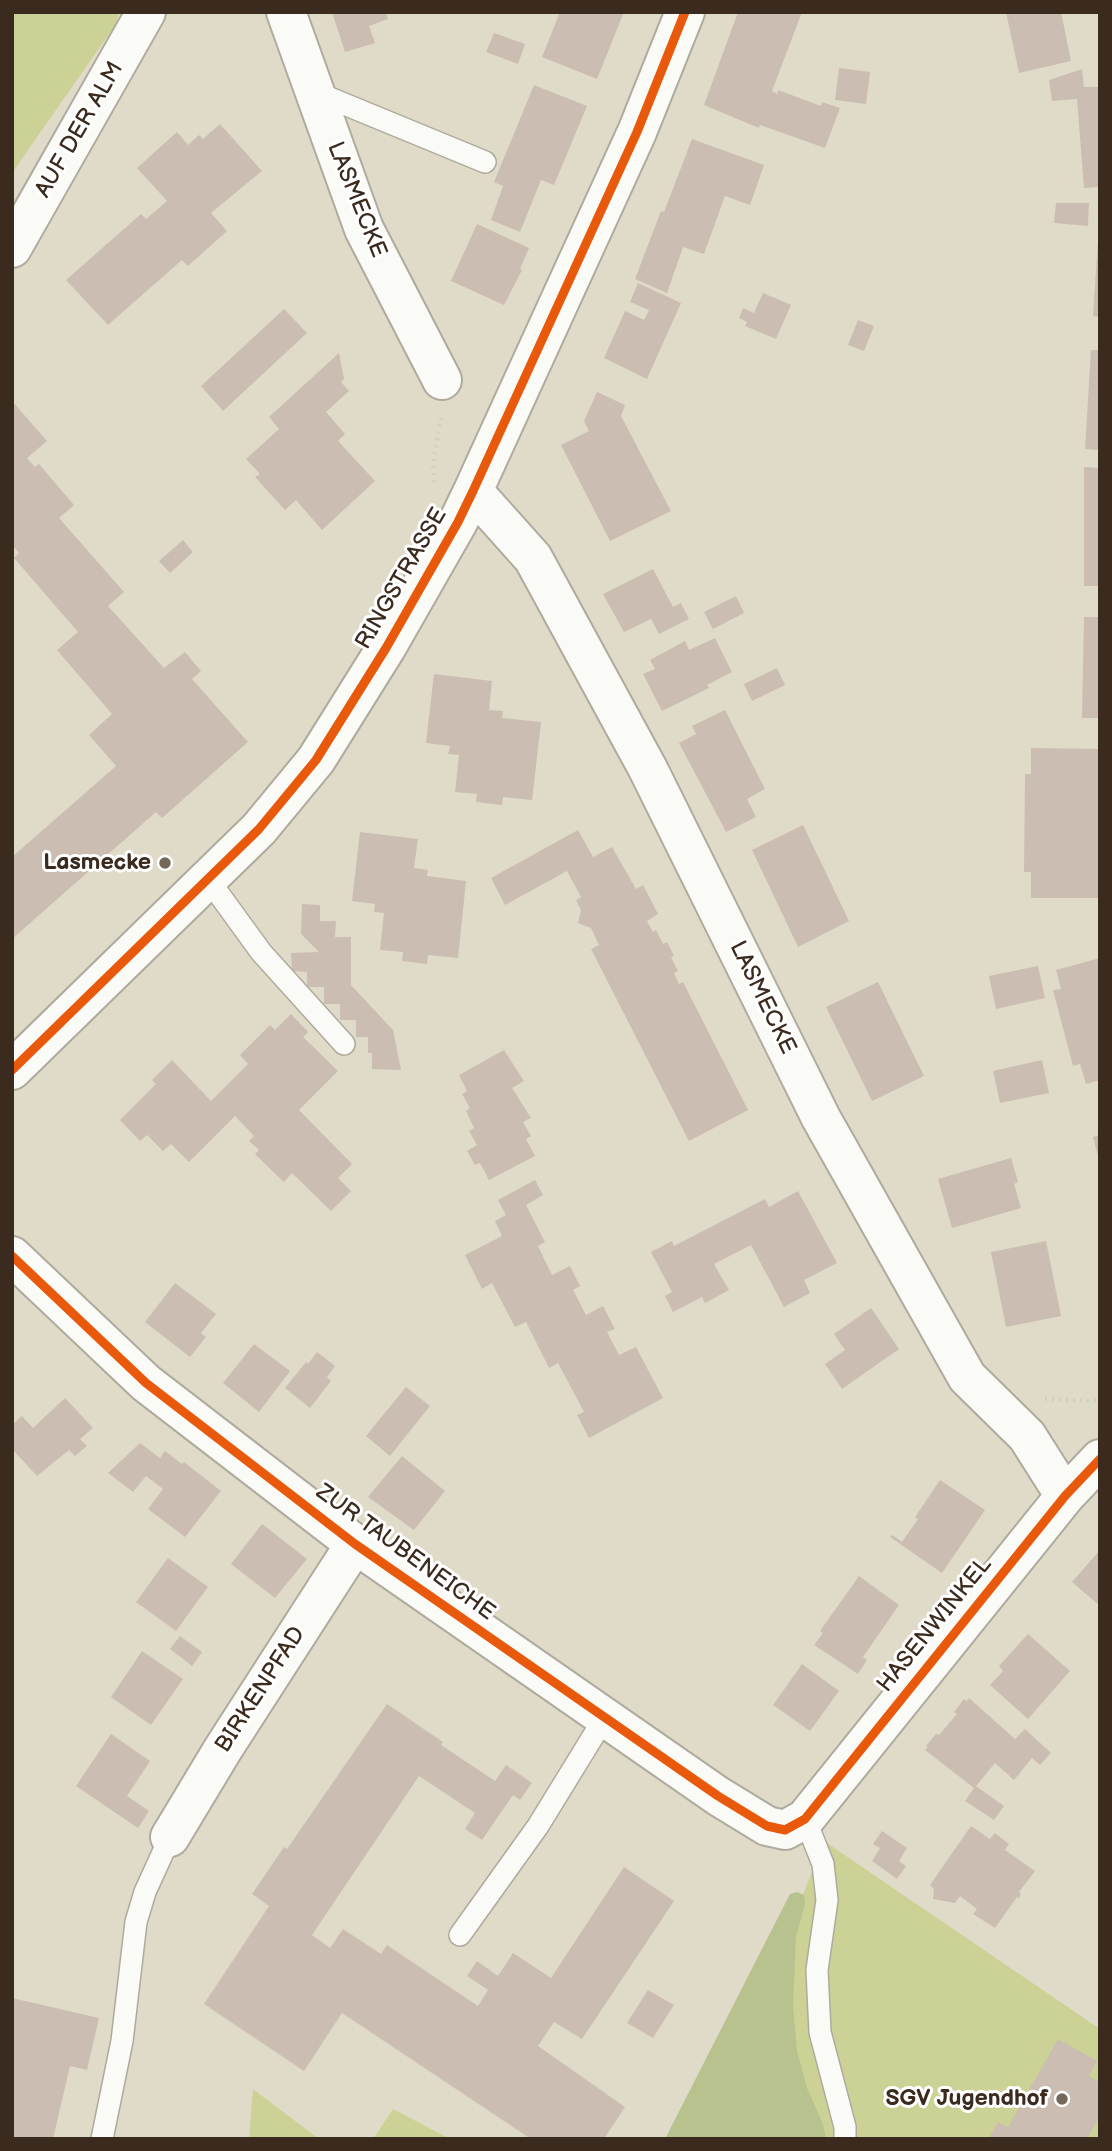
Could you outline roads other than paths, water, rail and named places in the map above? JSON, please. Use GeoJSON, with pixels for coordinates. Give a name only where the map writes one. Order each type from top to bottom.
{"type":"FeatureCollection","features":[{"type":"Feature","properties":{"kind":"street","name":"AUF DER ALM"},"geometry":{"type":"LineString","coordinates":[[12,248],[146,12]]}},
{"type":"Feature","properties":{"kind":"street","name":"LASMECKE"},"geometry":{"type":"LineString","coordinates":[[286,12],[364,229],[442,380]]}},
{"type":"Feature","properties":{"kind":"street","name":"RINGSTRASSE"},"geometry":{"type":"LineString","coordinates":[[12,1070],[259,829],[316,760],[348,711],[465,506],[637,132],[685,12]]}},
{"type":"Feature","properties":{"kind":"street","name":"LASMECKE"},"geometry":{"type":"LineString","coordinates":[[465,506],[533,558],[654,781],[821,1118],[967,1377],[1027,1436],[1065,1496]]}},
{"type":"Feature","properties":{"kind":"street","name":"ZUR TAUBENEICHE"},"geometry":{"type":"LineString","coordinates":[[12,1255],[146,1383],[355,1544],[718,1796],[767,1826],[785,1830],[805,1819]]}},
{"type":"Feature","properties":{"kind":"street","name":"HASENWINKEL"},"geometry":{"type":"LineString","coordinates":[[805,1819],[1065,1496],[1100,1459]]}},
{"type":"Feature","properties":{"kind":"street","name":"BIRKENPFAD"},"geometry":{"type":"LineString","coordinates":[[170,1837],[223,1749],[355,1544]]}},
{"type":"Feature","properties":{"kind":"lane"},"geometry":{"type":"LineString","coordinates":[[316,92],[485,162]]}},
{"type":"Feature","properties":{"kind":"lane"},"geometry":{"type":"LineString","coordinates":[[208,879],[261,952],[344,1044]]}},
{"type":"Feature","properties":{"kind":"lane"},"geometry":{"type":"LineString","coordinates":[[460,1935],[538,1826],[606,1717]]}},
{"type":"Feature","properties":{"kind":"lane"},"geometry":{"type":"LineString","coordinates":[[805,1819],[823,1864],[827,1900],[817,1970],[820,2032],[845,2127],[845,2139]]}},
{"type":"Feature","properties":{"kind":"lane"},"geometry":{"type":"LineString","coordinates":[[102,2139],[122,2041],[136,1922],[145,1892],[170,1837]]}},
{"type":"Feature","properties":{"kind":"place","name":"Lasmecke"},"geometry":{"type":"Point","coordinates":[165,863]}},
{"type":"Feature","properties":{"kind":"place","name":"SGV Jugendhof"},"geometry":{"type":"Point","coordinates":[1062,2099]}}]}
